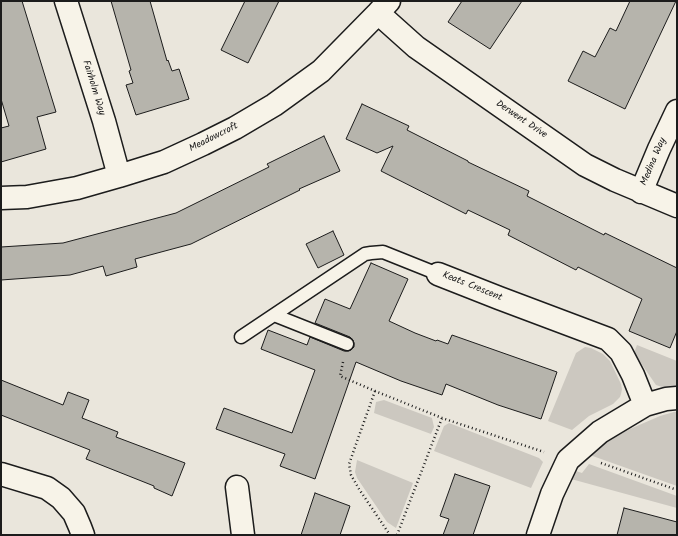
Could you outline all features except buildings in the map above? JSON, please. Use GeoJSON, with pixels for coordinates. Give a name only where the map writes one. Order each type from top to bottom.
{"type":"FeatureCollection","features":[{"type":"Feature","properties":{"kind":"street","name":"Fairholm Way"},"geometry":{"type":"LineString","coordinates":[[66,1],[104,121],[119,176]]}},
{"type":"Feature","properties":{"kind":"street","name":"Meadowcroft"},"geometry":{"type":"LineString","coordinates":[[1,198],[27,197],[77,188],[164,162],[203,144],[235,128],[274,105],[321,71],[384,7]]}},
{"type":"Feature","properties":{"kind":"street","name":"Derwent Drive"},"geometry":{"type":"LineString","coordinates":[[384,7],[416,47],[586,165],[641,192],[677,206]]}},
{"type":"Feature","properties":{"kind":"street","name":"Medina Way"},"geometry":{"type":"LineString","coordinates":[[641,192],[677,111]]}},
{"type":"Feature","properties":{"kind":"street","name":"Keats Crescent"},"geometry":{"type":"LineString","coordinates":[[438,274],[608,339],[622,352],[645,405]]}},
{"type":"Feature","properties":{"kind":"street"},"geometry":{"type":"LineString","coordinates":[[538,535],[552,494],[568,460],[600,432],[645,405],[666,399],[677,398]]}},
{"type":"Feature","properties":{"kind":"street"},"geometry":{"type":"LineString","coordinates":[[1,474],[47,488],[61,498],[74,513],[82,535]]}},
{"type":"Feature","properties":{"kind":"street"},"geometry":{"type":"LineString","coordinates":[[237,487],[243,535]]}},
{"type":"Feature","properties":{"kind":"lane","name":"Keats Crescent"},"geometry":{"type":"LineString","coordinates":[[241,337],[365,254],[383,252],[438,274]]}},
{"type":"Feature","properties":{"kind":"lane"},"geometry":{"type":"LineString","coordinates":[[274,315],[347,344]]}},
{"type":"Feature","properties":{"kind":"path"},"geometry":{"type":"LineString","coordinates":[[347,344],[340,376],[442,418],[568,460],[589,459],[609,465],[677,490]]}},
{"type":"Feature","properties":{"kind":"path"},"geometry":{"type":"LineString","coordinates":[[375,391],[349,464],[351,475],[358,489],[390,535]]}},
{"type":"Feature","properties":{"kind":"path"},"geometry":{"type":"LineString","coordinates":[[397,535],[442,418]]}},
{"type":"Feature","properties":{"kind":"shaded area"},"geometry":{"type":"Polygon","coordinates":[[[637,345],[677,361],[677,389],[669,389],[656,385],[634,353],[637,345]]]}},
{"type":"Feature","properties":{"kind":"shaded area"},"geometry":{"type":"Polygon","coordinates":[[[585,347],[591,348],[603,354],[610,361],[622,389],[620,397],[613,404],[589,416],[572,430],[548,421],[576,353],[585,347]]]}},
{"type":"Feature","properties":{"kind":"shaded area"},"geometry":{"type":"Polygon","coordinates":[[[384,400],[432,418],[434,427],[431,434],[374,413],[376,402],[384,400]]]}},
{"type":"Feature","properties":{"kind":"shaded area"},"geometry":{"type":"Polygon","coordinates":[[[677,412],[677,486],[587,454],[603,443],[630,429],[660,416],[677,412]]]}},
{"type":"Feature","properties":{"kind":"shaded area"},"geometry":{"type":"Polygon","coordinates":[[[449,423],[539,458],[543,462],[531,488],[434,451],[444,426],[449,423]]]}},
{"type":"Feature","properties":{"kind":"shaded area"},"geometry":{"type":"Polygon","coordinates":[[[357,460],[413,483],[396,528],[387,522],[357,478],[355,472],[357,460]]]}},
{"type":"Feature","properties":{"kind":"shaded area"},"geometry":{"type":"Polygon","coordinates":[[[589,464],[677,496],[677,508],[571,479],[576,471],[582,473],[589,464]]]}}]}
